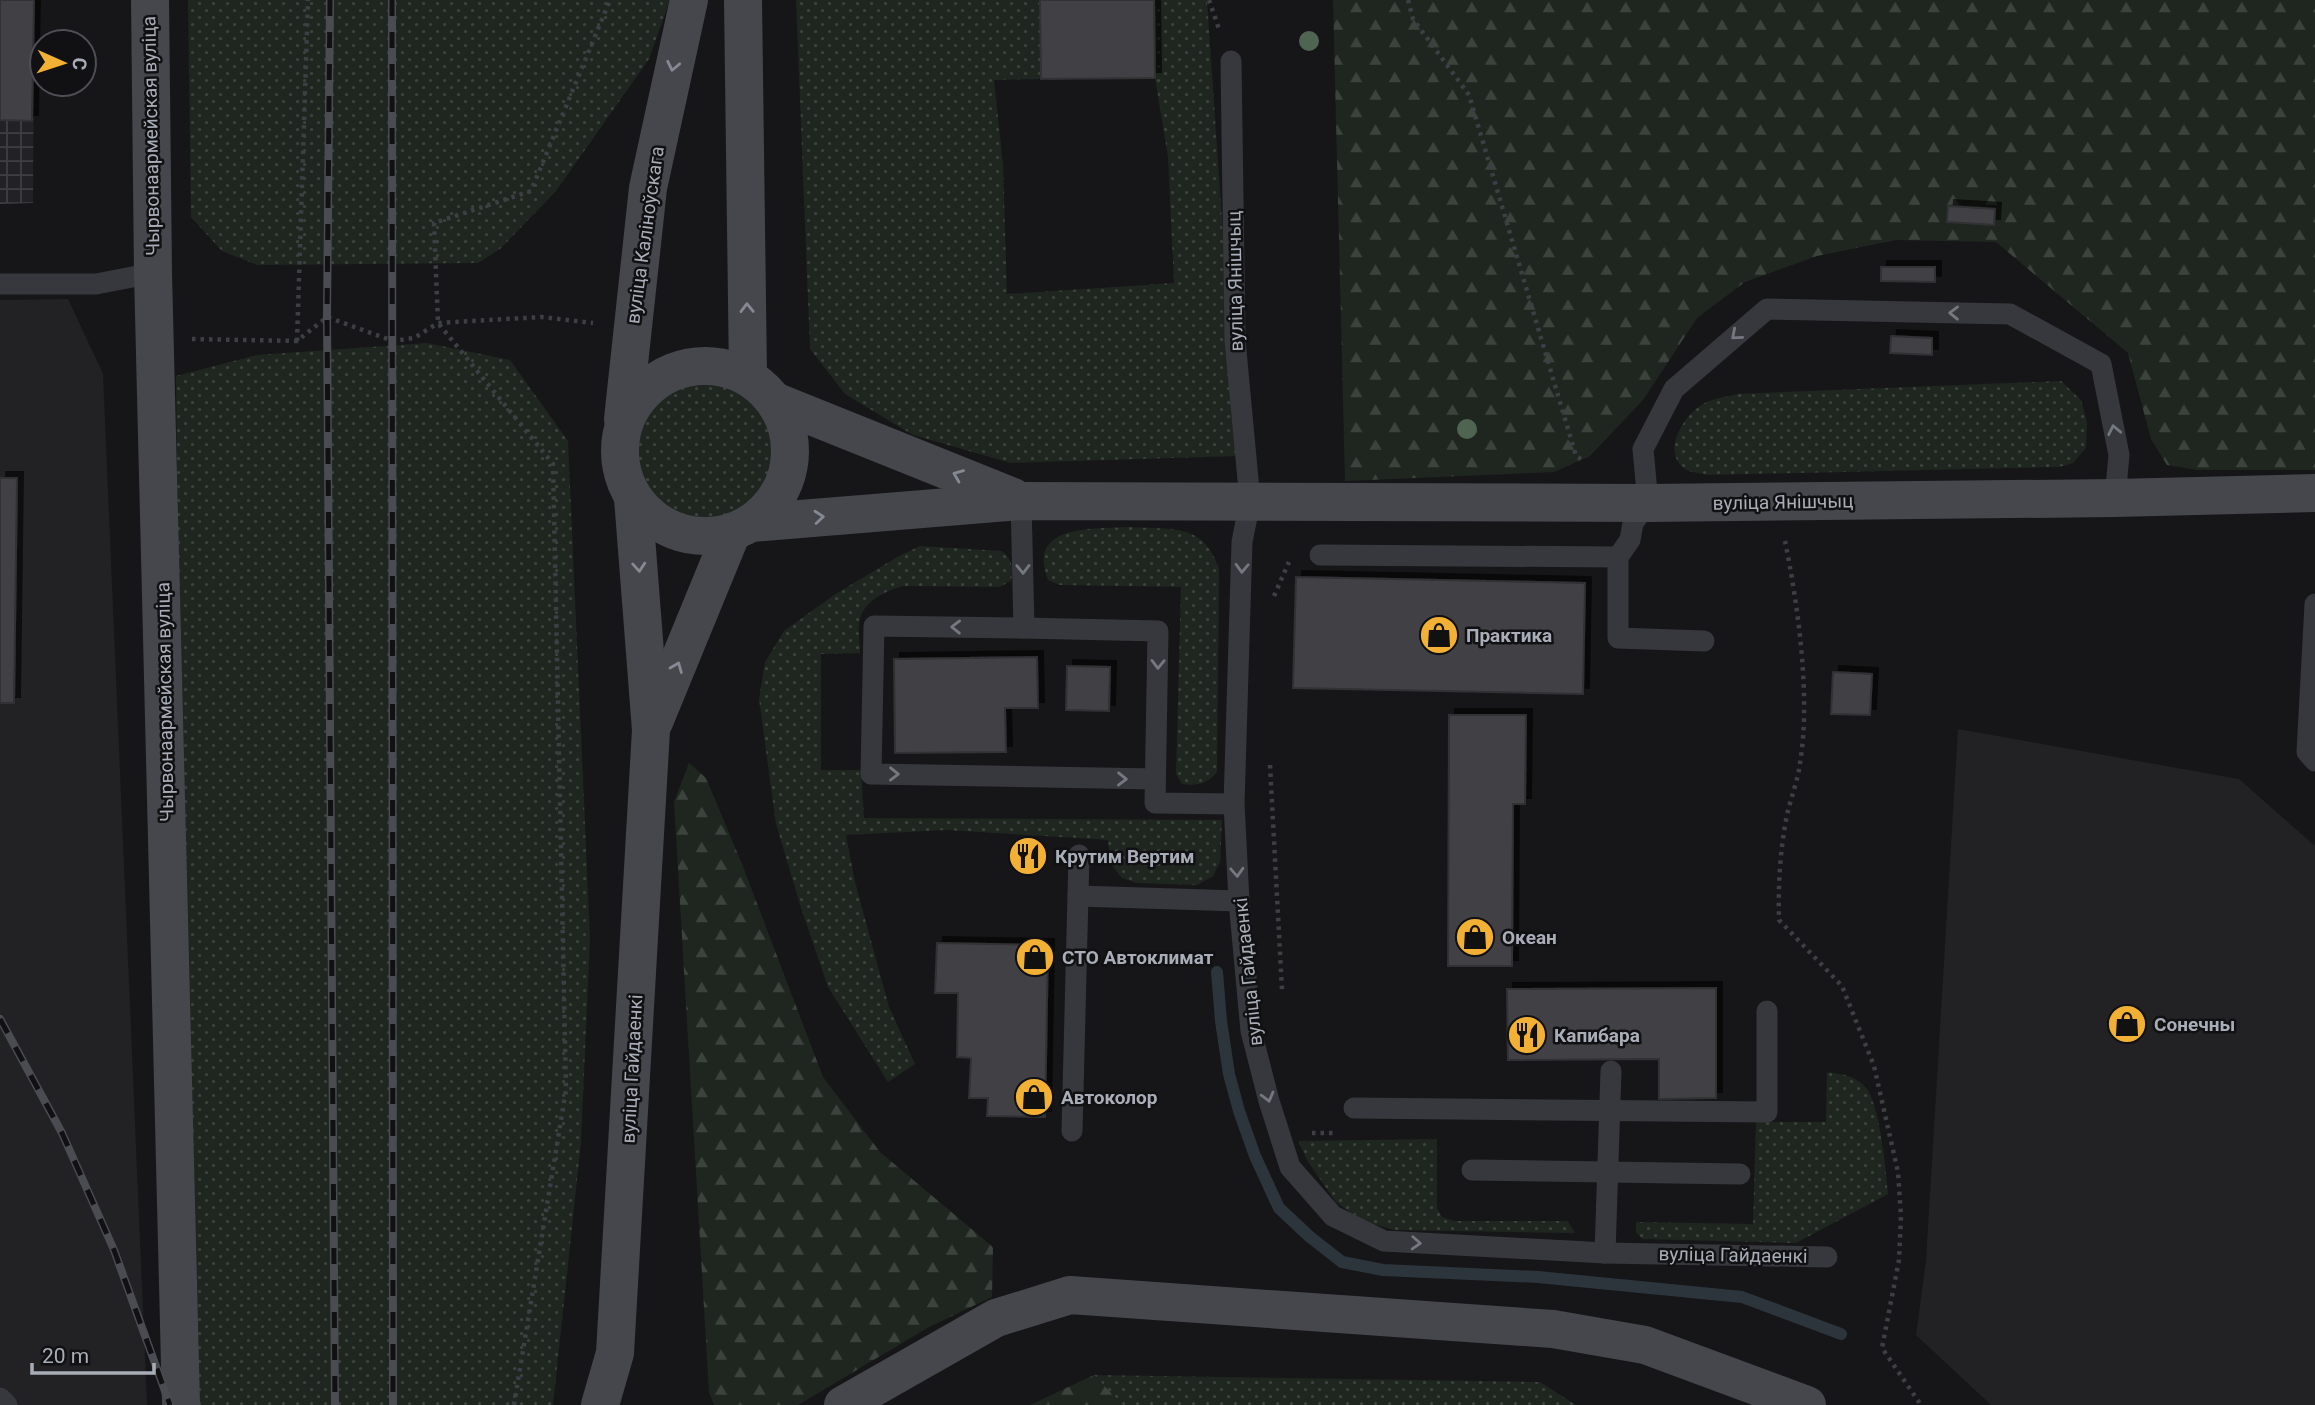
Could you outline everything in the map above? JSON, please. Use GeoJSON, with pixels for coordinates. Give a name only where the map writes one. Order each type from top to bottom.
{"type":"FeatureCollection","features":[{"type":"Feature","properties":{"kind":"street","name":"Чырвонаармейская вуліца"},"geometry":{"type":"LineString","coordinates":[[150,0],[153,273],[157,341],[181,1405]]}},
{"type":"Feature","properties":{"kind":"street","name":"вуліца Каліноўскага"},"geometry":{"type":"LineString","coordinates":[[689,0],[648,188],[621,431],[619,454],[624,477],[634,498],[649,516],[669,529],[689,535],[710,536],[741,528],[1021,501]]}},
{"type":"Feature","properties":{"kind":"street"},"geometry":{"type":"LineString","coordinates":[[741,528],[767,509],[780,492],[788,472],[790,450],[787,428],[761,389],[743,0]]}},
{"type":"Feature","properties":{"kind":"street","name":"вуліца Каліноўскага"},"geometry":{"type":"LineString","coordinates":[[621,431],[637,399],[644,390],[663,376],[684,368],[706,365],[727,368],[761,389],[1021,501]]}},
{"type":"Feature","properties":{"kind":"street","name":"вуліца Янішчыц"},"geometry":{"type":"LineString","coordinates":[[1021,501],[1648,503],[2315,493]]}},
{"type":"Feature","properties":{"kind":"street","name":"вуліца Гайдаенкі"},"geometry":{"type":"LineString","coordinates":[[600,1405],[615,1353],[651,730],[634,498]]}},
{"type":"Feature","properties":{"kind":"street","name":"вуліца Гайдаенкі"},"geometry":{"type":"LineString","coordinates":[[651,730],[741,528]]}},
{"type":"Feature","properties":{"kind":"street"},"geometry":{"type":"LineString","coordinates":[[843,1405],[996,1318],[1070,1295],[1553,1329],[1645,1345],[1807,1405]]}},
{"type":"Feature","properties":{"kind":"lane","name":"вуліца Янішчыц"},"geometry":{"type":"LineString","coordinates":[[1231,61],[1235,340],[1250,501]]}},
{"type":"Feature","properties":{"kind":"lane"},"geometry":{"type":"LineString","coordinates":[[0,284],[96,284],[153,273]]}},
{"type":"Feature","properties":{"kind":"lane"},"geometry":{"type":"LineString","coordinates":[[1704,641],[1618,638],[1618,557],[1630,540],[1633,523],[1648,503],[1643,449],[1674,389],[1767,309],[2010,314],[2101,364],[2119,455],[2115,498]]}},
{"type":"Feature","properties":{"kind":"lane"},"geometry":{"type":"LineString","coordinates":[[1021,501],[1024,628]]}},
{"type":"Feature","properties":{"kind":"lane","name":"вуліца Гайдаенкі"},"geometry":{"type":"LineString","coordinates":[[1250,501],[1242,542],[1234,804],[1239,901],[1251,1031],[1290,1167],[1333,1216],[1384,1241],[1605,1253],[1827,1256]]}},
{"type":"Feature","properties":{"kind":"lane"},"geometry":{"type":"LineString","coordinates":[[1320,555],[1618,557]]}},
{"type":"Feature","properties":{"kind":"lane"},"geometry":{"type":"LineString","coordinates":[[2315,604],[2307,752],[2315,761]]}},
{"type":"Feature","properties":{"kind":"lane"},"geometry":{"type":"LineString","coordinates":[[1155,779],[872,774],[874,625],[1158,631],[1155,803],[1234,804]]}},
{"type":"Feature","properties":{"kind":"lane"},"geometry":{"type":"LineString","coordinates":[[1072,1131],[1079,855]]}},
{"type":"Feature","properties":{"kind":"lane"},"geometry":{"type":"LineString","coordinates":[[1078,896],[1239,901]]}},
{"type":"Feature","properties":{"kind":"lane"},"geometry":{"type":"LineString","coordinates":[[1354,1108],[1767,1112],[1768,1012]]}},
{"type":"Feature","properties":{"kind":"lane"},"geometry":{"type":"LineString","coordinates":[[1605,1253],[1611,1071]]}},
{"type":"Feature","properties":{"kind":"lane"},"geometry":{"type":"LineString","coordinates":[[1472,1170],[1740,1174]]}},
{"type":"Feature","properties":{"kind":"lane"},"geometry":{"type":"LineString","coordinates":[[0,1398],[7,1405]]}},
{"type":"Feature","properties":{"kind":"path"},"geometry":{"type":"LineString","coordinates":[[297,341],[309,0]]}},
{"type":"Feature","properties":{"kind":"path"},"geometry":{"type":"LineString","coordinates":[[514,1405],[566,1090],[553,464],[438,323],[434,223],[531,191],[610,0]]}},
{"type":"Feature","properties":{"kind":"path"},"geometry":{"type":"LineString","coordinates":[[1408,0],[1413,19],[1469,95],[1576,456],[1587,463]]}},
{"type":"Feature","properties":{"kind":"path"},"geometry":{"type":"LineString","coordinates":[[157,341],[297,341],[327,317],[393,341],[414,338],[438,323],[542,317],[633,328]]}},
{"type":"Feature","properties":{"kind":"path"},"geometry":{"type":"LineString","coordinates":[[1783,530],[1791,571],[1804,692],[1800,763],[1787,813],[1778,876],[1779,920],[1842,986],[1874,1066],[1898,1172],[1901,1216],[1899,1260],[1882,1348],[1921,1405]]}},
{"type":"Feature","properties":{"kind":"path"},"geometry":{"type":"LineString","coordinates":[[1274,604],[1275,592],[1290,558]]}},
{"type":"Feature","properties":{"kind":"path"},"geometry":{"type":"LineString","coordinates":[[1270,759],[1283,1001]]}},
{"type":"Feature","properties":{"kind":"path"},"geometry":{"type":"LineString","coordinates":[[1305,1133],[1346,1133]]}},
{"type":"Feature","properties":{"kind":"shaded area"},"geometry":{"type":"Polygon","coordinates":[[[0,0],[34,0],[34,28],[28,28],[28,98],[34,98],[33,203],[0,204],[0,0]]]}},
{"type":"Feature","properties":{"kind":"shaded area"},"geometry":{"type":"Polygon","coordinates":[[[68,299],[103,374],[147,1405],[0,1405],[0,300],[68,299]]]}},
{"type":"Feature","properties":{"kind":"shaded area","name":"Сонечны"},"geometry":{"type":"Polygon","coordinates":[[[1958,729],[2239,779],[2315,846],[2315,1405],[1991,1405],[1916,1335],[1926,1261],[1958,729]]]}},
{"type":"Feature","properties":{"kind":"green space"},"geometry":{"type":"Polygon","coordinates":[[[188,0],[670,0],[649,59],[556,191],[500,249],[478,263],[257,265],[222,251],[191,217],[188,0]]]}},
{"type":"Feature","properties":{"kind":"green space"},"geometry":{"type":"Polygon","coordinates":[[[796,0],[1040,0],[1041,79],[994,80],[1003,165],[1007,294],[1174,283],[1168,157],[1155,78],[1154,0],[1207,0],[1238,456],[1011,463],[913,435],[845,394],[810,349],[796,0]]]}},
{"type":"Feature","properties":{"kind":"green space"},"geometry":{"type":"Polygon","coordinates":[[[1333,0],[2315,0],[2315,470],[2197,470],[2167,465],[2151,439],[2128,353],[1996,242],[1896,240],[1817,256],[1745,282],[1697,318],[1643,400],[1590,456],[1554,472],[1345,481],[1333,0]]]}},
{"type":"Feature","properties":{"kind":"green space"},"geometry":{"type":"Polygon","coordinates":[[[427,343],[510,360],[568,441],[590,938],[581,1142],[553,1405],[187,1405],[176,376],[257,355],[427,343]]]}},
{"type":"Feature","properties":{"kind":"green space"},"geometry":{"type":"Polygon","coordinates":[[[707,375],[735,381],[759,397],[775,421],[781,449],[775,477],[759,501],[735,517],[707,523],[679,517],[655,501],[639,477],[633,449],[639,421],[655,397],[679,381],[707,375]]]}},
{"type":"Feature","properties":{"kind":"green space"},"geometry":{"type":"Polygon","coordinates":[[[2061,381],[2081,400],[2087,422],[2086,448],[2073,463],[2059,467],[1708,475],[1687,470],[1679,463],[1675,454],[1678,434],[1689,415],[1709,401],[1737,394],[2061,381]]]}},
{"type":"Feature","properties":{"kind":"green space"},"geometry":{"type":"Polygon","coordinates":[[[1129,527],[1172,529],[1195,536],[1205,543],[1213,554],[1219,569],[1217,772],[1202,783],[1182,784],[1176,774],[1181,587],[1060,585],[1048,580],[1044,562],[1046,548],[1054,539],[1082,530],[1129,527]]]}},
{"type":"Feature","properties":{"kind":"green space"},"geometry":{"type":"Polygon","coordinates":[[[920,546],[1002,551],[1011,564],[1011,581],[999,587],[903,586],[877,597],[866,607],[860,619],[860,653],[821,654],[821,770],[861,770],[864,818],[1222,820],[1220,862],[1213,876],[1197,885],[1137,883],[1122,878],[1110,863],[1108,840],[946,830],[846,835],[855,882],[889,1007],[915,1064],[888,1082],[828,987],[801,908],[776,824],[759,699],[765,662],[784,631],[834,595],[920,546]]]}},
{"type":"Feature","properties":{"kind":"green space"},"geometry":{"type":"Polygon","coordinates":[[[689,763],[706,778],[742,864],[823,1077],[880,1152],[993,1247],[992,1297],[929,1327],[798,1405],[714,1405],[709,1392],[674,802],[689,763]]]}},
{"type":"Feature","properties":{"kind":"green space"},"geometry":{"type":"Polygon","coordinates":[[[1827,1072],[1854,1078],[1867,1089],[1872,1098],[1882,1140],[1888,1194],[1796,1243],[1642,1239],[1636,1232],[1636,1222],[1753,1224],[1756,1122],[1826,1122],[1827,1072]]]}},
{"type":"Feature","properties":{"kind":"green space"},"geometry":{"type":"Polygon","coordinates":[[[1437,1139],[1437,1208],[1442,1217],[1454,1221],[1568,1221],[1575,1233],[1394,1230],[1360,1220],[1336,1202],[1308,1162],[1298,1141],[1437,1139]]]}},
{"type":"Feature","properties":{"kind":"green space"},"geometry":{"type":"Polygon","coordinates":[[[1094,1375],[1540,1382],[1576,1405],[1123,1405],[1094,1375]]]}},
{"type":"Feature","properties":{"kind":"green space"},"geometry":{"type":"Polygon","coordinates":[[[1094,1375],[1123,1405],[1030,1405],[1094,1375]]]}},
{"type":"Feature","properties":{"kind":"building"},"geometry":{"type":"Polygon","coordinates":[[[0,0],[34,0],[34,28],[28,28],[28,98],[32,98],[32,121],[0,120],[0,0]]]}},
{"type":"Feature","properties":{"kind":"building"},"geometry":{"type":"Polygon","coordinates":[[[1040,0],[1154,0],[1155,78],[1041,79],[1040,0]]]}},
{"type":"Feature","properties":{"kind":"building"},"geometry":{"type":"Polygon","coordinates":[[[1948,206],[1995,209],[1994,225],[1947,222],[1948,206]]]}},
{"type":"Feature","properties":{"kind":"building"},"geometry":{"type":"Polygon","coordinates":[[[1881,267],[1935,267],[1935,282],[1881,281],[1881,267]]]}},
{"type":"Feature","properties":{"kind":"building"},"geometry":{"type":"Polygon","coordinates":[[[1891,336],[1932,338],[1932,355],[1890,353],[1891,336]]]}},
{"type":"Feature","properties":{"kind":"building"},"geometry":{"type":"Polygon","coordinates":[[[0,478],[17,478],[14,703],[0,703],[0,478]]]}},
{"type":"Feature","properties":{"kind":"building","name":"Практика"},"geometry":{"type":"Polygon","coordinates":[[[1296,577],[1585,583],[1583,694],[1293,688],[1296,577]]]}},
{"type":"Feature","properties":{"kind":"building"},"geometry":{"type":"Polygon","coordinates":[[[1037,657],[1038,708],[1005,708],[1006,752],[895,753],[894,659],[1037,657]]]}},
{"type":"Feature","properties":{"kind":"building"},"geometry":{"type":"Polygon","coordinates":[[[1067,666],[1110,667],[1109,711],[1066,710],[1067,666]]]}},
{"type":"Feature","properties":{"kind":"building"},"geometry":{"type":"Polygon","coordinates":[[[1833,672],[1872,674],[1870,715],[1831,714],[1833,672]]]}},
{"type":"Feature","properties":{"kind":"building"},"geometry":{"type":"Polygon","coordinates":[[[1449,715],[1526,715],[1525,804],[1513,804],[1512,966],[1448,966],[1449,715]]]}},
{"type":"Feature","properties":{"kind":"building"},"geometry":{"type":"Polygon","coordinates":[[[937,943],[1048,945],[1045,1117],[987,1116],[988,1098],[969,1098],[971,1058],[957,1057],[958,993],[935,993],[937,943]]]}},
{"type":"Feature","properties":{"kind":"building"},"geometry":{"type":"Polygon","coordinates":[[[1716,988],[1716,1098],[1659,1099],[1659,1059],[1508,1060],[1507,989],[1716,988]]]}},
{"type":"Feature","properties":{"kind":"waterway"},"geometry":{"type":"LineString","coordinates":[[1217,972],[1229,1074],[1255,1156],[1279,1208],[1342,1262],[1383,1270],[1538,1277],[1742,1297],[1841,1334]]}},
{"type":"Feature","properties":{"kind":"railway"},"geometry":{"type":"LineString","coordinates":[[330,0],[327,317],[335,1405]]}},
{"type":"Feature","properties":{"kind":"railway"},"geometry":{"type":"LineString","coordinates":[[392,0],[393,1405]]}},
{"type":"Feature","properties":{"kind":"railway"},"geometry":{"type":"LineString","coordinates":[[0,1019],[62,1133],[114,1250],[170,1405]]}},
{"type":"Feature","properties":{"kind":"place","name":"Практика"},"geometry":{"type":"Point","coordinates":[1439,635]}},
{"type":"Feature","properties":{"kind":"place","name":"Крутим Вертим"},"geometry":{"type":"Point","coordinates":[1028,856]}},
{"type":"Feature","properties":{"kind":"place","name":"Океан"},"geometry":{"type":"Point","coordinates":[1475,937]}},
{"type":"Feature","properties":{"kind":"place","name":"СТО Автоклимат"},"geometry":{"type":"Point","coordinates":[1035,957]}},
{"type":"Feature","properties":{"kind":"place","name":"Сонечны"},"geometry":{"type":"Point","coordinates":[2127,1024]}},
{"type":"Feature","properties":{"kind":"place","name":"Капибара"},"geometry":{"type":"Point","coordinates":[1527,1035]}},
{"type":"Feature","properties":{"kind":"place","name":"Автоколор"},"geometry":{"type":"Point","coordinates":[1034,1097]}}]}
